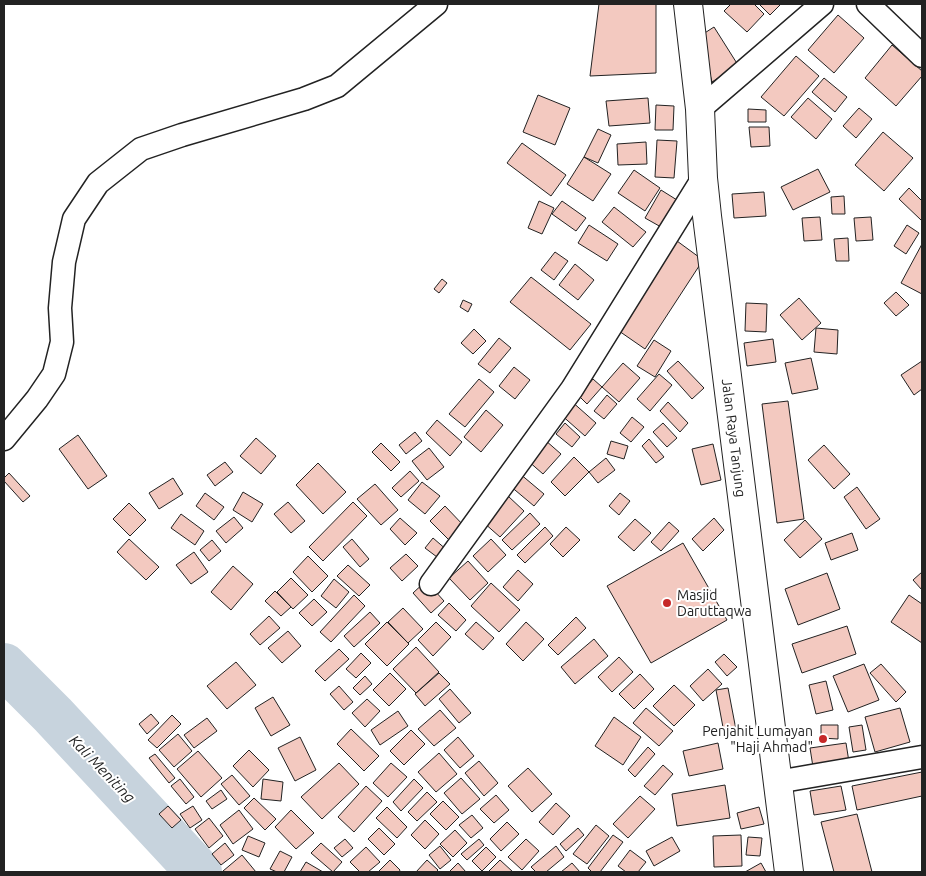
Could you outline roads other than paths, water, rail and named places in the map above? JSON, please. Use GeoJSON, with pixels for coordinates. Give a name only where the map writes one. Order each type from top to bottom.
{"type":"FeatureCollection","features":[{"type":"Feature","properties":{"kind":"main road","name":"Jalan Raya Tanjung"},"geometry":{"type":"LineString","coordinates":[[688,4],[700,110],[707,216],[789,872]]}},
{"type":"Feature","properties":{"kind":"street"},"geometry":{"type":"LineString","coordinates":[[4,438],[37,399],[54,374],[62,342],[60,308],[64,262],[74,219],[98,183],[141,149],[182,135],[304,100],[337,86],[436,4]]}},
{"type":"Feature","properties":{"kind":"street"},"geometry":{"type":"LineString","coordinates":[[700,110],[822,4]]}},
{"type":"Feature","properties":{"kind":"street"},"geometry":{"type":"LineString","coordinates":[[868,4],[922,56]]}},
{"type":"Feature","properties":{"kind":"street"},"geometry":{"type":"LineString","coordinates":[[431,584],[572,390],[703,178]]}},
{"type":"Feature","properties":{"kind":"street"},"geometry":{"type":"LineString","coordinates":[[777,782],[922,757]]}},
{"type":"Feature","properties":{"kind":"waterway","name":"Kali Meniting"},"geometry":{"type":"LineString","coordinates":[[4,666],[53,715],[199,872]]}},
{"type":"Feature","properties":{"kind":"place","name":"Masjid Daruttaqwa"},"geometry":{"type":"Point","coordinates":[667,603]}},
{"type":"Feature","properties":{"kind":"place","name":"Penjahit Lumayan \"Haji Ahmad\""},"geometry":{"type":"Point","coordinates":[823,739]}}]}
